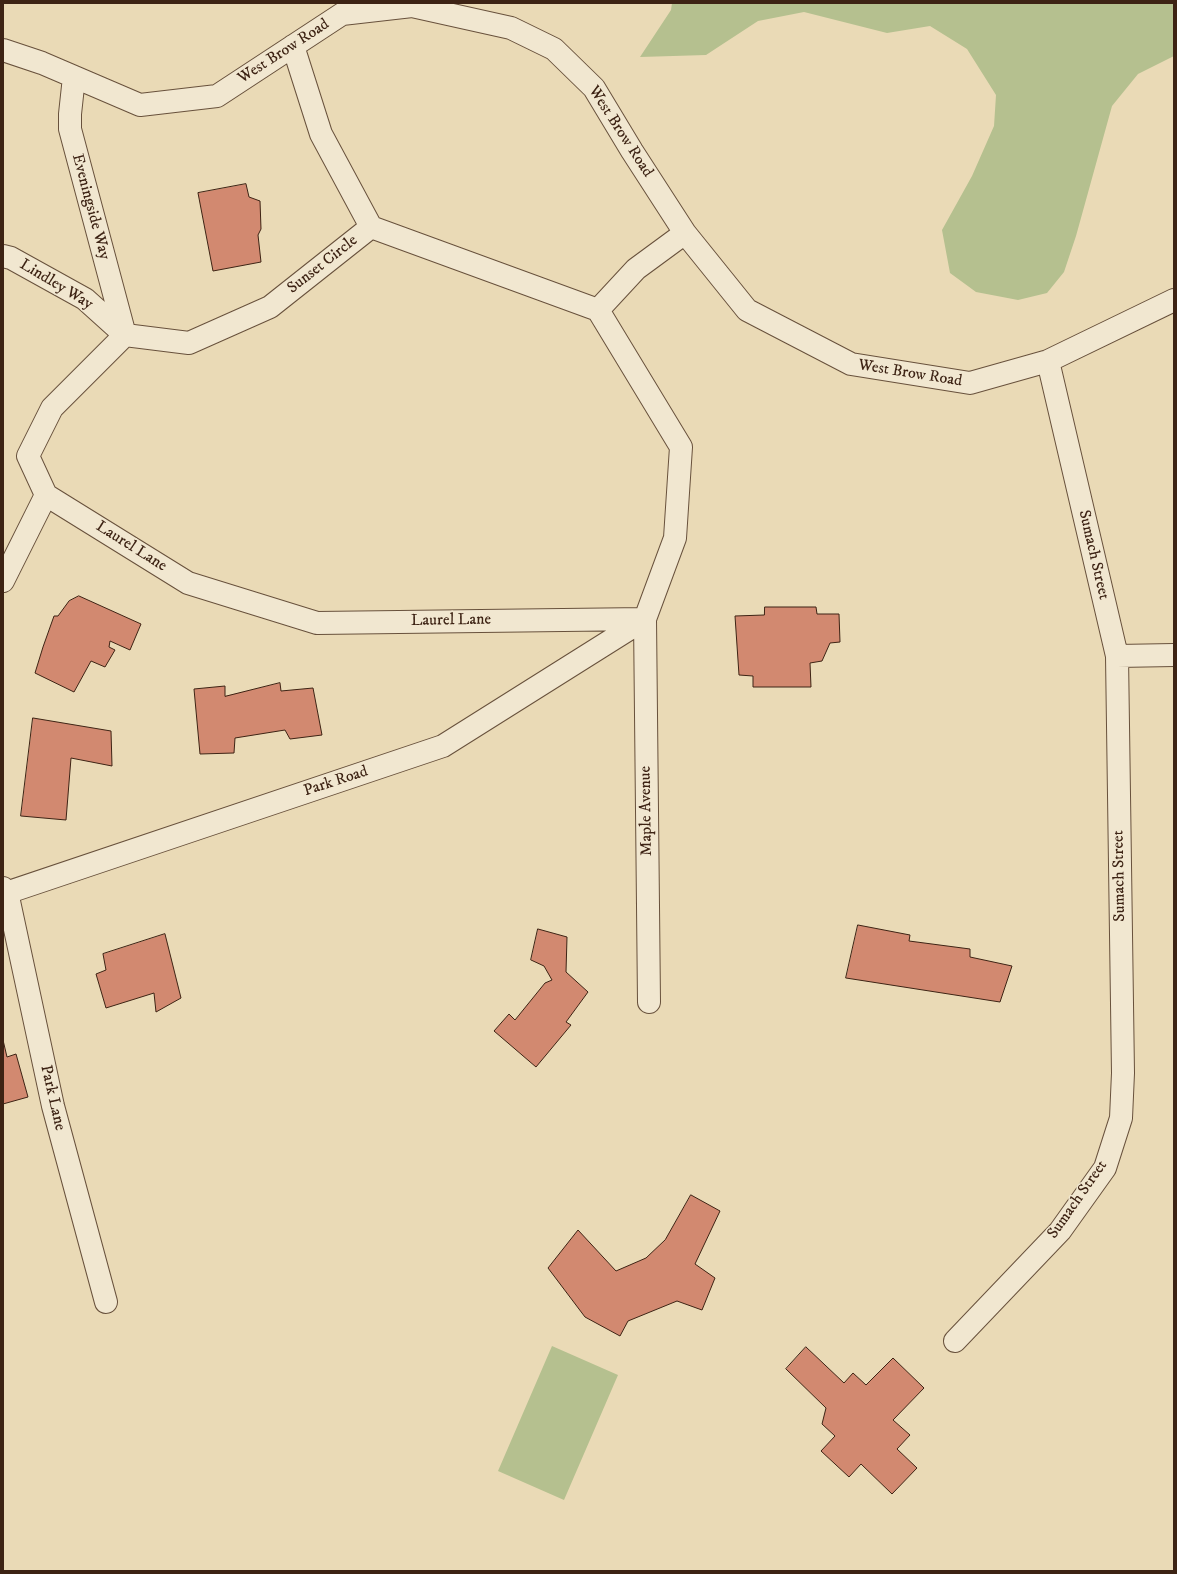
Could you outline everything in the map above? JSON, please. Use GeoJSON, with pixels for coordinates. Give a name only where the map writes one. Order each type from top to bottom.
{"type":"FeatureCollection","features":[{"type":"Feature","properties":{"kind":"street","name":"West Brow Road"},"geometry":{"type":"LineString","coordinates":[[3,50],[42,63],[140,105],[217,96],[342,14],[412,6],[511,28],[554,49],[594,88],[632,151],[685,233],[747,310],[851,364],[970,383],[1048,361],[1174,300]]}},
{"type":"Feature","properties":{"kind":"street"},"geometry":{"type":"LineString","coordinates":[[293,46],[321,134],[372,227]]}},
{"type":"Feature","properties":{"kind":"street","name":"Eveningside Way"},"geometry":{"type":"LineString","coordinates":[[74,77],[70,129],[125,335]]}},
{"type":"Feature","properties":{"kind":"street","name":"Sunset Circle"},"geometry":{"type":"LineString","coordinates":[[125,335],[189,343],[270,307],[372,227],[598,310]]}},
{"type":"Feature","properties":{"kind":"street"},"geometry":{"type":"LineString","coordinates":[[645,619],[674,538],[681,448],[598,310],[636,269],[685,233]]}},
{"type":"Feature","properties":{"kind":"street","name":"Lindley Way"},"geometry":{"type":"LineString","coordinates":[[3,256],[11,258],[85,299],[125,335]]}},
{"type":"Feature","properties":{"kind":"street"},"geometry":{"type":"LineString","coordinates":[[3,581],[46,495],[28,456],[52,408],[125,335]]}},
{"type":"Feature","properties":{"kind":"street","name":"Sumach Street"},"geometry":{"type":"LineString","coordinates":[[956,1341],[1060,1231],[1105,1168],[1121,1118],[1123,1073],[1117,656],[1048,361]]}},
{"type":"Feature","properties":{"kind":"street","name":"Laurel Lane"},"geometry":{"type":"LineString","coordinates":[[46,495],[188,583],[317,623],[645,619]]}},
{"type":"Feature","properties":{"kind":"street","name":"Park Road"},"geometry":{"type":"LineString","coordinates":[[4,891],[443,746],[645,619]]}},
{"type":"Feature","properties":{"kind":"street","name":"Maple Avenue"},"geometry":{"type":"LineString","coordinates":[[645,619],[650,1002]]}},
{"type":"Feature","properties":{"kind":"street"},"geometry":{"type":"LineString","coordinates":[[1117,656],[1174,655]]}},
{"type":"Feature","properties":{"kind":"street","name":"Park Lane"},"geometry":{"type":"LineString","coordinates":[[4,891],[53,1106],[106,1302]]}},
{"type":"Feature","properties":{"kind":"green space"},"geometry":{"type":"Polygon","coordinates":[[[672,3],[1174,3],[1174,56],[1138,74],[1112,106],[1076,236],[1064,272],[1047,293],[1018,300],[976,292],[950,273],[942,230],[972,176],[994,126],[996,95],[967,49],[930,26],[887,33],[804,12],[758,21],[706,55],[640,57],[671,10],[672,3]]]}},
{"type":"Feature","properties":{"kind":"green space"},"geometry":{"type":"Polygon","coordinates":[[[552,1346],[618,1375],[564,1500],[498,1471],[552,1346]]]}},
{"type":"Feature","properties":{"kind":"building"},"geometry":{"type":"Polygon","coordinates":[[[246,184],[249,197],[260,201],[261,229],[258,235],[261,262],[213,271],[198,193],[246,184]]]}},
{"type":"Feature","properties":{"kind":"building"},"geometry":{"type":"Polygon","coordinates":[[[79,596],[141,624],[130,650],[110,641],[109,647],[115,650],[105,667],[91,661],[74,692],[35,673],[54,616],[58,616],[69,601],[79,596]]]}},
{"type":"Feature","properties":{"kind":"building"},"geometry":{"type":"Polygon","coordinates":[[[765,607],[816,607],[817,614],[839,614],[840,642],[830,643],[822,661],[810,663],[811,687],[753,687],[753,676],[739,675],[735,616],[764,615],[765,607]]]}},
{"type":"Feature","properties":{"kind":"building"},"geometry":{"type":"Polygon","coordinates":[[[280,683],[281,691],[313,688],[322,735],[290,739],[285,730],[235,738],[234,753],[200,754],[194,689],[225,686],[225,696],[280,683]]]}},
{"type":"Feature","properties":{"kind":"building"},"geometry":{"type":"Polygon","coordinates":[[[33,718],[111,731],[112,766],[71,758],[66,820],[21,816],[33,718]]]}},
{"type":"Feature","properties":{"kind":"building"},"geometry":{"type":"Polygon","coordinates":[[[858,925],[910,935],[909,941],[970,949],[970,957],[1012,966],[1000,1002],[846,978],[858,925]]]}},
{"type":"Feature","properties":{"kind":"building"},"geometry":{"type":"Polygon","coordinates":[[[538,929],[567,937],[566,972],[588,992],[566,1022],[571,1025],[536,1067],[494,1031],[509,1014],[515,1020],[545,983],[552,980],[544,966],[531,960],[538,929]]]}},
{"type":"Feature","properties":{"kind":"building"},"geometry":{"type":"Polygon","coordinates":[[[165,934],[181,998],[156,1012],[154,993],[106,1008],[96,974],[106,970],[103,954],[165,934]]]}},
{"type":"Feature","properties":{"kind":"building"},"geometry":{"type":"Polygon","coordinates":[[[3,1040],[7,1057],[16,1054],[28,1097],[3,1104],[3,1040]]]}},
{"type":"Feature","properties":{"kind":"building"},"geometry":{"type":"Polygon","coordinates":[[[691,1195],[720,1211],[695,1264],[715,1278],[702,1310],[677,1301],[628,1321],[620,1336],[585,1317],[548,1268],[578,1230],[616,1271],[646,1258],[665,1240],[691,1195]]]}},
{"type":"Feature","properties":{"kind":"building"},"geometry":{"type":"Polygon","coordinates":[[[806,1347],[844,1383],[853,1373],[866,1385],[893,1358],[924,1388],[893,1420],[910,1435],[897,1449],[917,1468],[892,1494],[861,1464],[849,1477],[821,1451],[835,1436],[822,1424],[826,1408],[786,1369],[806,1347]]]}}]}
